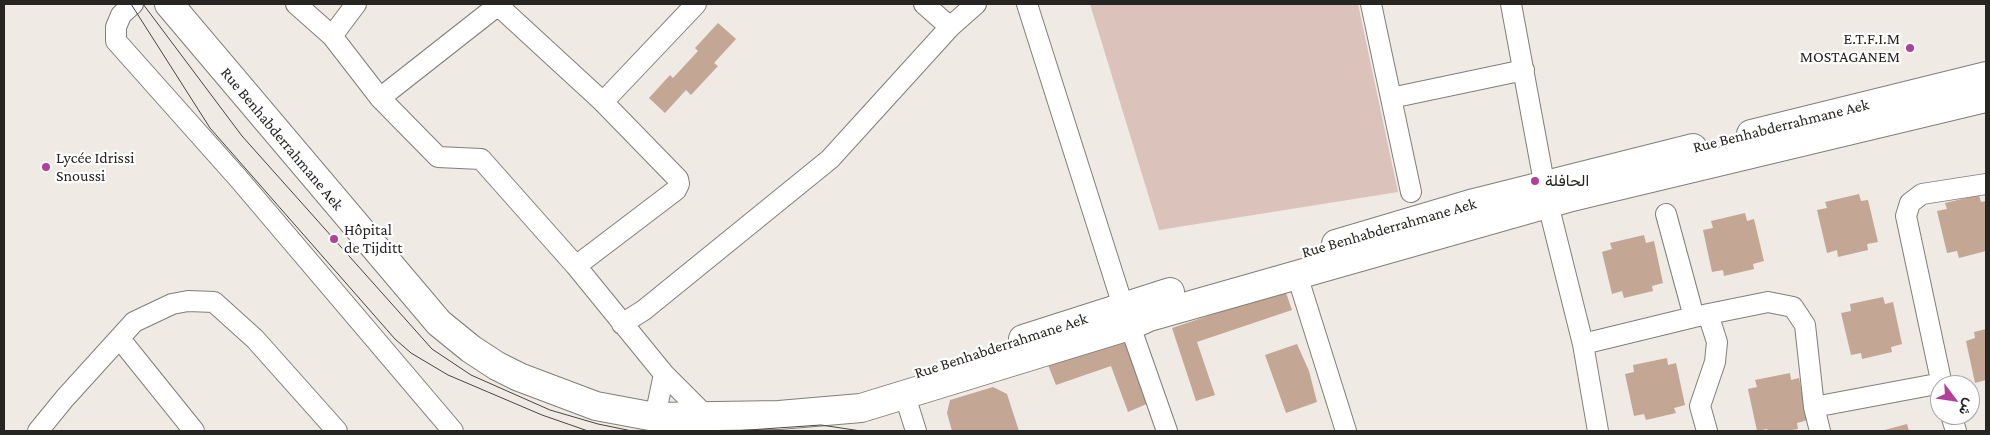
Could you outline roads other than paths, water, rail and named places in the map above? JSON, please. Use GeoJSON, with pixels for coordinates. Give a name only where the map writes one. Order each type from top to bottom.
{"type":"FeatureCollection","features":[{"type":"Feature","properties":{"kind":"main road","name":"Rue Benhabderrahmane Aek"},"geometry":{"type":"LineString","coordinates":[[169,4],[439,323],[484,357],[519,377],[596,406],[655,417],[705,415],[787,419],[861,408],[905,396],[1126,316],[1149,317],[1297,275],[1546,194],[1726,159],[1986,98]]}},
{"type":"Feature","properties":{"kind":"main road","name":"Rue Benhabderrahmane Aek"},"geometry":{"type":"LineString","coordinates":[[787,419],[1126,316],[1546,194],[1986,76]]}},
{"type":"Feature","properties":{"kind":"street"},"geometry":{"type":"LineString","coordinates":[[133,4],[121,15],[116,27],[116,41],[238,178],[447,429]]}},
{"type":"Feature","properties":{"kind":"street"},"geometry":{"type":"LineString","coordinates":[[296,4],[332,36],[380,98],[438,157],[481,159],[576,266],[664,374],[705,415]]}},
{"type":"Feature","properties":{"kind":"street"},"geometry":{"type":"LineString","coordinates":[[332,36],[356,4]]}},
{"type":"Feature","properties":{"kind":"street"},"geometry":{"type":"LineString","coordinates":[[603,102],[696,4]]}},
{"type":"Feature","properties":{"kind":"street"},"geometry":{"type":"LineString","coordinates":[[924,4],[950,27]]}},
{"type":"Feature","properties":{"kind":"street"},"geometry":{"type":"LineString","coordinates":[[622,324],[644,310],[830,159],[950,27],[976,4]]}},
{"type":"Feature","properties":{"kind":"street"},"geometry":{"type":"LineString","coordinates":[[1027,4],[1126,316],[1166,431]]}},
{"type":"Feature","properties":{"kind":"street"},"geometry":{"type":"LineString","coordinates":[[1371,4],[1411,192]]}},
{"type":"Feature","properties":{"kind":"street"},"geometry":{"type":"LineString","coordinates":[[1511,4],[1546,194],[1583,344],[1598,431]]}},
{"type":"Feature","properties":{"kind":"street"},"geometry":{"type":"LineString","coordinates":[[380,98],[492,10],[498,8],[502,10],[603,102],[678,179],[679,184],[676,190],[576,266]]}},
{"type":"Feature","properties":{"kind":"street"},"geometry":{"type":"LineString","coordinates":[[1391,98],[1524,70]]}},
{"type":"Feature","properties":{"kind":"street"},"geometry":{"type":"LineString","coordinates":[[1940,375],[1906,216],[1910,203],[1922,194],[1986,184]]}},
{"type":"Feature","properties":{"kind":"street"},"geometry":{"type":"LineString","coordinates":[[1666,214],[1701,316],[1717,342],[1715,362],[1700,406],[1707,431]]}},
{"type":"Feature","properties":{"kind":"street"},"geometry":{"type":"LineString","coordinates":[[1297,275],[1346,431]]}},
{"type":"Feature","properties":{"kind":"street"},"geometry":{"type":"LineString","coordinates":[[38,431],[65,398],[134,322],[172,304],[188,301],[214,302],[255,339],[337,431]]}},
{"type":"Feature","properties":{"kind":"street"},"geometry":{"type":"LineString","coordinates":[[1583,344],[1768,302],[1793,307],[1805,325],[1814,407],[1820,431]]}},
{"type":"Feature","properties":{"kind":"street"},"geometry":{"type":"LineString","coordinates":[[120,339],[194,431]]}},
{"type":"Feature","properties":{"kind":"street"},"geometry":{"type":"LineString","coordinates":[[655,417],[664,374]]}},
{"type":"Feature","properties":{"kind":"street"},"geometry":{"type":"LineString","coordinates":[[1814,407],[1930,386]]}},
{"type":"Feature","properties":{"kind":"street"},"geometry":{"type":"LineString","coordinates":[[905,396],[916,431]]}},
{"type":"Feature","properties":{"kind":"tram line"},"geometry":{"type":"LineString","coordinates":[[131,4],[210,128],[395,339],[411,353],[448,375],[542,415],[588,431]]}},
{"type":"Feature","properties":{"kind":"tram line"},"geometry":{"type":"LineString","coordinates":[[143,4],[242,136],[432,349],[471,375],[550,410],[598,424],[632,431]]}},
{"type":"Feature","properties":{"kind":"tram line"},"geometry":{"type":"LineString","coordinates":[[734,431],[821,425],[861,431]]}},
{"type":"Feature","properties":{"kind":"place","name":"E.T.F.I.M MOSTAGANEM"},"geometry":{"type":"Point","coordinates":[1910,48]}},
{"type":"Feature","properties":{"kind":"place","name":"Lycée Idrissi Snoussi"},"geometry":{"type":"Point","coordinates":[46,167]}},
{"type":"Feature","properties":{"kind":"place","name":"الحافلة"},"geometry":{"type":"Point","coordinates":[1535,181]}},
{"type":"Feature","properties":{"kind":"place","name":"Hôpital de Tijditt"},"geometry":{"type":"Point","coordinates":[334,239]}}]}
